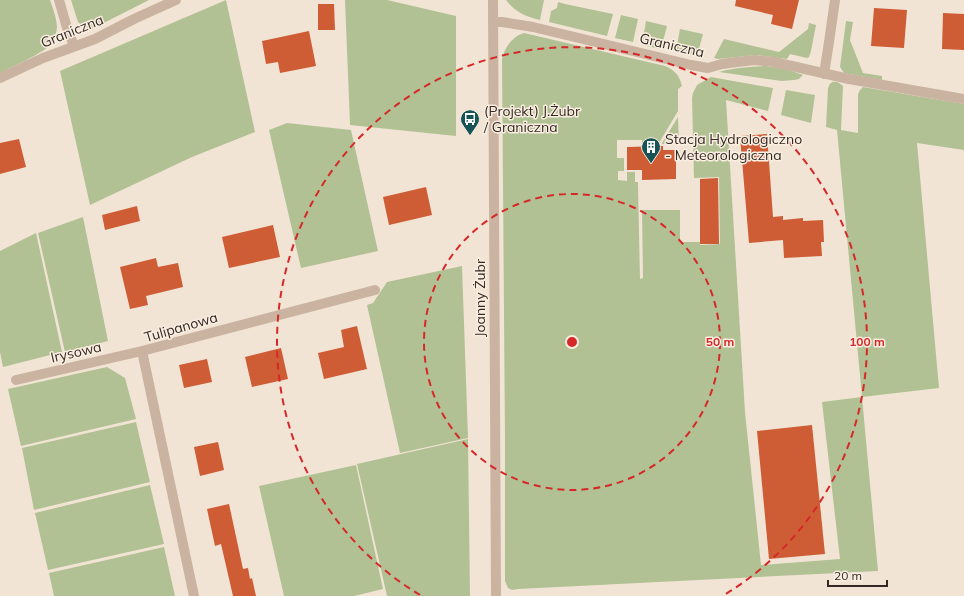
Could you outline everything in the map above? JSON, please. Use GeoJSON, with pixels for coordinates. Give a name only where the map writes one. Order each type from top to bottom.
{"type":"FeatureCollection","features":[{"type":"Feature","properties":{"kind":"street"},"geometry":{"type":"LineString","coordinates":[[58,0],[74,46]]}},
{"type":"Feature","properties":{"kind":"street","name":"Graniczna"},"geometry":{"type":"LineString","coordinates":[[0,78],[43,58],[95,38],[176,0]]}},
{"type":"Feature","properties":{"kind":"street","name":"Joanny Żubr"},"geometry":{"type":"LineString","coordinates":[[493,0],[496,596]]}},
{"type":"Feature","properties":{"kind":"street"},"geometry":{"type":"LineString","coordinates":[[824,74],[835,0]]}},
{"type":"Feature","properties":{"kind":"street","name":"Graniczna"},"geometry":{"type":"LineString","coordinates":[[493,22],[533,27],[708,68],[722,64],[755,60],[774,62],[868,83],[964,99]]}},
{"type":"Feature","properties":{"kind":"street","name":"Tulipanowa"},"geometry":{"type":"LineString","coordinates":[[194,596],[142,352],[375,290]]}},
{"type":"Feature","properties":{"kind":"street","name":"Irysowa"},"geometry":{"type":"LineString","coordinates":[[16,380],[142,352]]}},
{"type":"Feature","properties":{"kind":"green space"},"geometry":{"type":"Polygon","coordinates":[[[0,0],[50,0],[56,18],[57,28],[53,42],[46,49],[0,73],[0,0]]]}},
{"type":"Feature","properties":{"kind":"green space"},"geometry":{"type":"Polygon","coordinates":[[[71,0],[149,0],[88,31],[78,22],[71,0]]]}},
{"type":"Feature","properties":{"kind":"green space"},"geometry":{"type":"Polygon","coordinates":[[[226,0],[255,132],[192,157],[90,205],[60,71],[226,0]]]}},
{"type":"Feature","properties":{"kind":"green space"},"geometry":{"type":"Polygon","coordinates":[[[345,0],[387,0],[456,16],[456,136],[350,125],[345,0]]]}},
{"type":"Feature","properties":{"kind":"green space"},"geometry":{"type":"Polygon","coordinates":[[[506,0],[544,0],[540,20],[521,13],[513,8],[506,0]]]}},
{"type":"Feature","properties":{"kind":"green space"},"geometry":{"type":"Polygon","coordinates":[[[558,2],[613,14],[607,36],[549,22],[551,11],[557,8],[558,2]]]}},
{"type":"Feature","properties":{"kind":"green space"},"geometry":{"type":"Polygon","coordinates":[[[621,15],[638,19],[633,42],[615,38],[621,15]]]}},
{"type":"Feature","properties":{"kind":"green space"},"geometry":{"type":"Polygon","coordinates":[[[646,21],[667,26],[661,49],[642,45],[646,21]]]}},
{"type":"Feature","properties":{"kind":"green space"},"geometry":{"type":"Polygon","coordinates":[[[846,21],[853,22],[850,40],[863,73],[882,76],[882,80],[844,73],[840,67],[846,21]]]}},
{"type":"Feature","properties":{"kind":"green space"},"geometry":{"type":"Polygon","coordinates":[[[809,23],[816,25],[811,51],[809,57],[807,58],[790,54],[787,59],[756,55],[718,59],[714,58],[724,39],[779,52],[808,29],[809,23]]]}},
{"type":"Feature","properties":{"kind":"green space"},"geometry":{"type":"Polygon","coordinates":[[[680,29],[703,34],[697,56],[676,51],[680,29]]]}},
{"type":"Feature","properties":{"kind":"green space"},"geometry":{"type":"Polygon","coordinates":[[[524,33],[665,66],[672,70],[680,79],[682,86],[678,89],[678,111],[659,143],[642,143],[642,140],[617,140],[617,158],[624,158],[624,171],[618,171],[618,180],[627,181],[627,172],[635,172],[635,182],[638,182],[640,279],[643,278],[642,210],[680,210],[680,242],[700,242],[700,245],[720,244],[719,177],[694,178],[692,98],[697,85],[711,77],[773,88],[768,111],[726,100],[745,412],[761,565],[840,559],[822,402],[862,397],[878,571],[512,590],[508,588],[505,581],[502,59],[510,43],[516,37],[524,33]]]}},
{"type":"Feature","properties":{"kind":"green space"},"geometry":{"type":"Polygon","coordinates":[[[765,66],[784,69],[803,75],[799,79],[782,81],[719,72],[736,69],[765,66]]]}},
{"type":"Feature","properties":{"kind":"green space"},"geometry":{"type":"Polygon","coordinates":[[[832,82],[839,83],[843,86],[841,130],[858,133],[858,94],[863,87],[964,104],[964,150],[917,143],[939,388],[862,397],[837,130],[826,127],[828,88],[832,82]]]}},
{"type":"Feature","properties":{"kind":"green space"},"geometry":{"type":"Polygon","coordinates":[[[786,90],[815,95],[811,123],[781,115],[786,90]]]}},
{"type":"Feature","properties":{"kind":"green space"},"geometry":{"type":"Polygon","coordinates":[[[678,117],[679,143],[662,144],[662,143],[678,117]]]}},
{"type":"Feature","properties":{"kind":"green space"},"geometry":{"type":"Polygon","coordinates":[[[287,123],[351,130],[378,251],[301,268],[269,130],[287,123]]]}},
{"type":"Feature","properties":{"kind":"green space"},"geometry":{"type":"Polygon","coordinates":[[[83,217],[108,341],[65,352],[38,233],[83,217]]]}},
{"type":"Feature","properties":{"kind":"green space"},"geometry":{"type":"Polygon","coordinates":[[[36,233],[62,352],[3,367],[0,352],[0,251],[36,233]]]}},
{"type":"Feature","properties":{"kind":"green space"},"geometry":{"type":"Polygon","coordinates":[[[462,266],[468,438],[400,453],[367,305],[373,303],[387,282],[462,266]]]}},
{"type":"Feature","properties":{"kind":"green space"},"geometry":{"type":"Polygon","coordinates":[[[107,367],[125,378],[136,419],[21,446],[8,389],[107,367]]]}},
{"type":"Feature","properties":{"kind":"green space"},"geometry":{"type":"Polygon","coordinates":[[[136,422],[150,482],[34,510],[22,448],[136,422]]]}},
{"type":"Feature","properties":{"kind":"green space"},"geometry":{"type":"Polygon","coordinates":[[[468,439],[470,596],[387,596],[357,464],[468,439]]]}},
{"type":"Feature","properties":{"kind":"green space"},"geometry":{"type":"Polygon","coordinates":[[[356,465],[383,589],[354,596],[284,596],[259,486],[356,465]]]}},
{"type":"Feature","properties":{"kind":"green space"},"geometry":{"type":"Polygon","coordinates":[[[150,485],[164,544],[48,570],[35,513],[150,485]]]}},
{"type":"Feature","properties":{"kind":"green space"},"geometry":{"type":"Polygon","coordinates":[[[164,547],[175,596],[54,596],[49,573],[164,547]]]}},
{"type":"Feature","properties":{"kind":"building"},"geometry":{"type":"Polygon","coordinates":[[[736,0],[799,0],[792,29],[771,24],[773,15],[735,6],[736,0]]]}},
{"type":"Feature","properties":{"kind":"building"},"geometry":{"type":"Polygon","coordinates":[[[318,4],[334,4],[335,30],[318,30],[318,4]]]}},
{"type":"Feature","properties":{"kind":"building"},"geometry":{"type":"Polygon","coordinates":[[[874,8],[907,10],[904,48],[871,46],[874,8]]]}},
{"type":"Feature","properties":{"kind":"building"},"geometry":{"type":"Polygon","coordinates":[[[943,13],[964,14],[964,50],[942,49],[943,13]]]}},
{"type":"Feature","properties":{"kind":"building"},"geometry":{"type":"Polygon","coordinates":[[[309,31],[316,66],[280,73],[278,62],[266,64],[262,41],[309,31]]]}},
{"type":"Feature","properties":{"kind":"building"},"geometry":{"type":"Polygon","coordinates":[[[767,134],[773,217],[783,216],[783,220],[803,218],[803,221],[823,220],[824,242],[821,242],[822,256],[784,258],[783,240],[749,243],[740,136],[767,134]]]}},
{"type":"Feature","properties":{"kind":"building"},"geometry":{"type":"Polygon","coordinates":[[[19,139],[26,167],[0,174],[0,143],[19,139]]]}},
{"type":"Feature","properties":{"kind":"building","name":"Stacja Hydrologiczno - Meteorologiczna"},"geometry":{"type":"Polygon","coordinates":[[[663,146],[663,150],[676,150],[676,179],[642,180],[642,170],[627,170],[627,147],[663,146]]]}},
{"type":"Feature","properties":{"kind":"building"},"geometry":{"type":"Polygon","coordinates":[[[718,178],[719,244],[700,244],[700,179],[718,178]]]}},
{"type":"Feature","properties":{"kind":"building"},"geometry":{"type":"Polygon","coordinates":[[[426,187],[432,215],[389,225],[383,197],[426,187]]]}},
{"type":"Feature","properties":{"kind":"building"},"geometry":{"type":"Polygon","coordinates":[[[137,206],[140,221],[105,230],[102,215],[137,206]]]}},
{"type":"Feature","properties":{"kind":"building"},"geometry":{"type":"Polygon","coordinates":[[[273,225],[280,257],[229,268],[222,237],[273,225]]]}},
{"type":"Feature","properties":{"kind":"building"},"geometry":{"type":"Polygon","coordinates":[[[156,258],[158,267],[178,263],[183,287],[146,296],[148,305],[130,309],[120,267],[156,258]]]}},
{"type":"Feature","properties":{"kind":"building"},"geometry":{"type":"Polygon","coordinates":[[[357,326],[367,369],[324,379],[318,353],[344,347],[341,330],[357,326]]]}},
{"type":"Feature","properties":{"kind":"building"},"geometry":{"type":"Polygon","coordinates":[[[281,348],[288,379],[252,387],[245,357],[281,348]]]}},
{"type":"Feature","properties":{"kind":"building"},"geometry":{"type":"Polygon","coordinates":[[[207,359],[212,382],[184,388],[179,365],[207,359]]]}},
{"type":"Feature","properties":{"kind":"building"},"geometry":{"type":"Polygon","coordinates":[[[812,425],[825,554],[769,559],[757,431],[812,425]]]}},
{"type":"Feature","properties":{"kind":"building"},"geometry":{"type":"Polygon","coordinates":[[[218,442],[224,470],[200,476],[194,447],[218,442]]]}},
{"type":"Feature","properties":{"kind":"building"},"geometry":{"type":"Polygon","coordinates":[[[229,504],[243,569],[248,568],[256,596],[233,596],[221,544],[215,546],[207,509],[229,504]]]}},
{"type":"Feature","properties":{"kind":"place","name":"(Projekt) J.Żubr / Graniczna"},"geometry":{"type":"Point","coordinates":[470,136]}},
{"type":"Feature","properties":{"kind":"place","name":"Stacja Hydrologiczno - Meteorologiczna"},"geometry":{"type":"Point","coordinates":[651,164]}}]}
